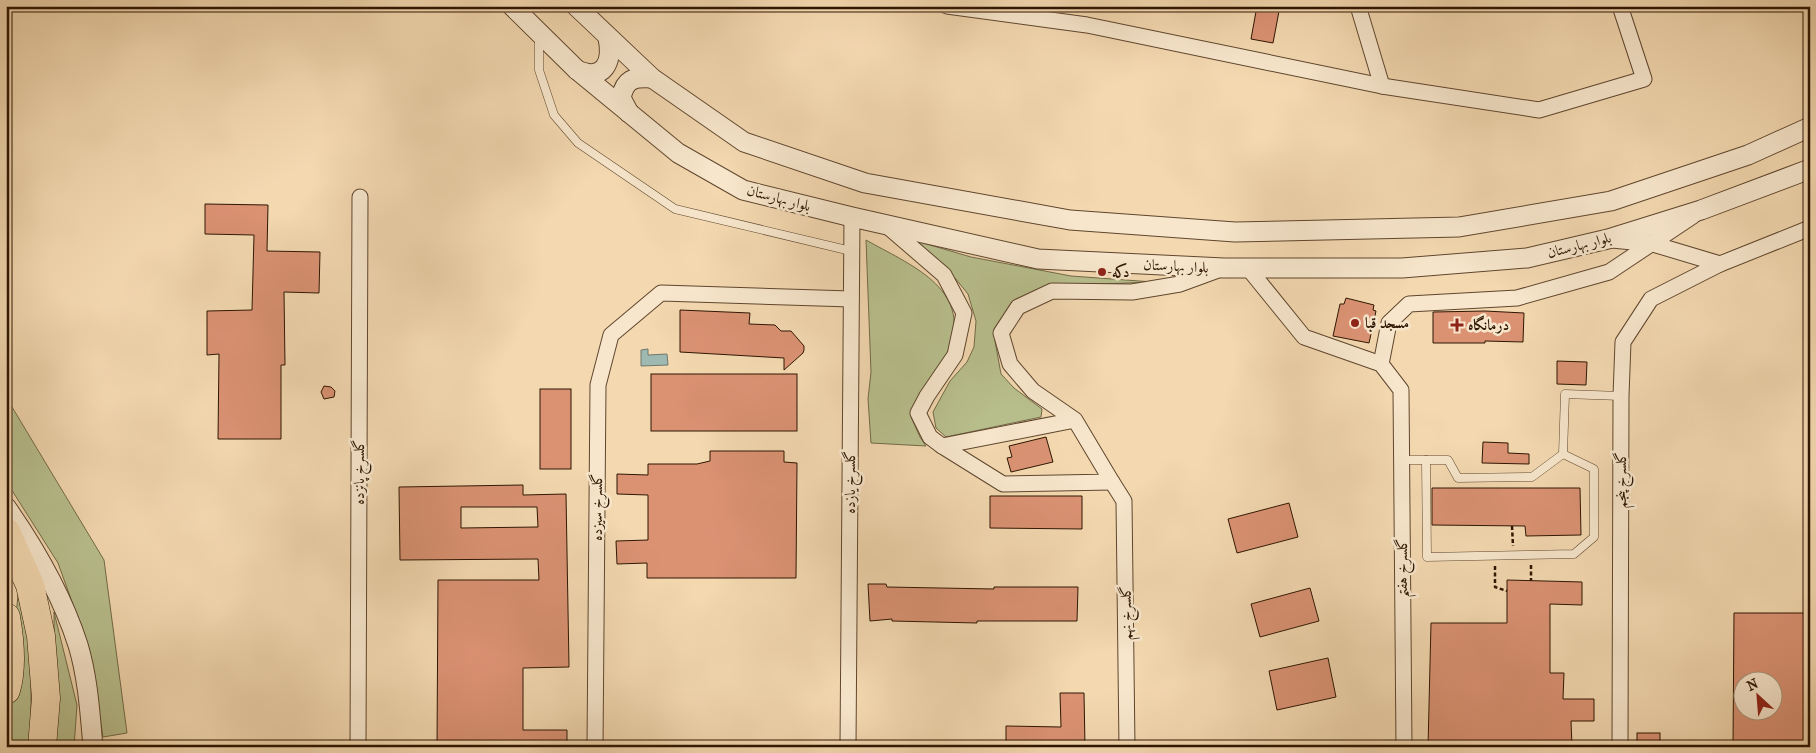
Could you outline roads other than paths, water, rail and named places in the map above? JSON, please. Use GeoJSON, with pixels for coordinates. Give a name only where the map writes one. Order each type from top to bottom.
{"type":"FeatureCollection","features":[{"type":"Feature","properties":{"kind":"highway"},"geometry":{"type":"LineString","coordinates":[[6,532],[30,585],[41,636],[46,698],[42,747]]}},
{"type":"Feature","properties":{"kind":"highway"},"geometry":{"type":"LineString","coordinates":[[6,617],[10,641],[6,690]]}},
{"type":"Feature","properties":{"kind":"street","name":"بلوار بهارستان"},"geometry":{"type":"LineString","coordinates":[[512,6],[577,70],[678,153],[743,190],[1038,259],[1224,268],[1402,268],[1527,258],[1608,240],[1701,210],[1810,169]]}},
{"type":"Feature","properties":{"kind":"street"},"geometry":{"type":"LineString","coordinates":[[576,6],[652,78],[744,142],[865,183],[1070,220],[1235,232],[1459,227],[1611,201],[1748,155],[1810,127]]}},
{"type":"Feature","properties":{"kind":"street"},"geometry":{"type":"LineString","coordinates":[[947,6],[1087,25],[1382,86],[1539,110],[1644,78],[1620,6]]}},
{"type":"Feature","properties":{"kind":"street"},"geometry":{"type":"LineString","coordinates":[[1358,6],[1382,86]]}},
{"type":"Feature","properties":{"kind":"street"},"geometry":{"type":"LineString","coordinates":[[577,70],[586,74],[597,72],[606,67],[610,58],[608,38]]}},
{"type":"Feature","properties":{"kind":"street"},"geometry":{"type":"LineString","coordinates":[[628,113],[621,98],[626,83],[637,77],[652,78]]}},
{"type":"Feature","properties":{"kind":"street","name":"گلسرخ پانزده"},"geometry":{"type":"LineString","coordinates":[[358,747],[360,198]]}},
{"type":"Feature","properties":{"kind":"street"},"geometry":{"type":"LineString","coordinates":[[1248,268],[1304,337],[1381,364],[1389,322],[1409,304],[1517,298],[1609,272],[1701,210]]}},
{"type":"Feature","properties":{"kind":"street","name":"گلسرخ یازده"},"geometry":{"type":"LineString","coordinates":[[848,747],[852,217]]}},
{"type":"Feature","properties":{"kind":"street"},"geometry":{"type":"LineString","coordinates":[[885,224],[944,275],[964,313],[955,355],[927,396],[918,413],[930,437],[1004,484],[1112,482]]}},
{"type":"Feature","properties":{"kind":"street","name":"گلسرخ پنجم"},"geometry":{"type":"LineString","coordinates":[[1620,747],[1621,396],[1623,342],[1650,299],[1720,264],[1809,228]]}},
{"type":"Feature","properties":{"kind":"street"},"geometry":{"type":"LineString","coordinates":[[1608,240],[1653,244],[1720,264]]}},
{"type":"Feature","properties":{"kind":"street"},"geometry":{"type":"LineString","coordinates":[[1075,420],[1033,391],[1010,364],[1001,333],[1018,307],[1052,291],[1132,292],[1180,284],[1224,268]]}},
{"type":"Feature","properties":{"kind":"street","name":"گلسرخ سیزده"},"geometry":{"type":"LineString","coordinates":[[595,747],[598,384],[612,334],[662,293],[851,299]]}},
{"type":"Feature","properties":{"kind":"street","name":"گلسرخ هفتم"},"geometry":{"type":"LineString","coordinates":[[1381,364],[1401,390],[1404,747]]}},
{"type":"Feature","properties":{"kind":"street"},"geometry":{"type":"LineString","coordinates":[[942,446],[1075,420]]}},
{"type":"Feature","properties":{"kind":"street","name":"گلسرخ نهم"},"geometry":{"type":"LineString","coordinates":[[1075,420],[1124,501],[1127,747]]}},
{"type":"Feature","properties":{"kind":"street"},"geometry":{"type":"LineString","coordinates":[[6,507],[26,535],[60,596],[79,646],[88,694],[93,747]]}},
{"type":"Feature","properties":{"kind":"lane"},"geometry":{"type":"LineString","coordinates":[[539,33],[539,70],[554,116],[578,143],[676,209],[851,251]]}},
{"type":"Feature","properties":{"kind":"lane"},"geometry":{"type":"LineString","coordinates":[[1564,454],[1565,394],[1621,396]]}},
{"type":"Feature","properties":{"kind":"lane"},"geometry":{"type":"LineString","coordinates":[[1402,460],[1448,460],[1458,478],[1532,477],[1564,454]]}},
{"type":"Feature","properties":{"kind":"lane"},"geometry":{"type":"LineString","coordinates":[[1426,460],[1427,557],[1574,554],[1594,537],[1594,469],[1564,454]]}},
{"type":"Feature","properties":{"kind":"water"},"geometry":{"type":"Polygon","coordinates":[[[648,349],[648,355],[667,354],[668,365],[641,366],[641,350],[648,349]]]}},
{"type":"Feature","properties":{"kind":"place","name":"دکه"},"geometry":{"type":"Point","coordinates":[1102,272]}},
{"type":"Feature","properties":{"kind":"place","name":"مسجد قبا"},"geometry":{"type":"Point","coordinates":[1355,323]}},
{"type":"Feature","properties":{"kind":"place","name":"درمانگاه"},"geometry":{"type":"Point","coordinates":[1457,325]}}]}
